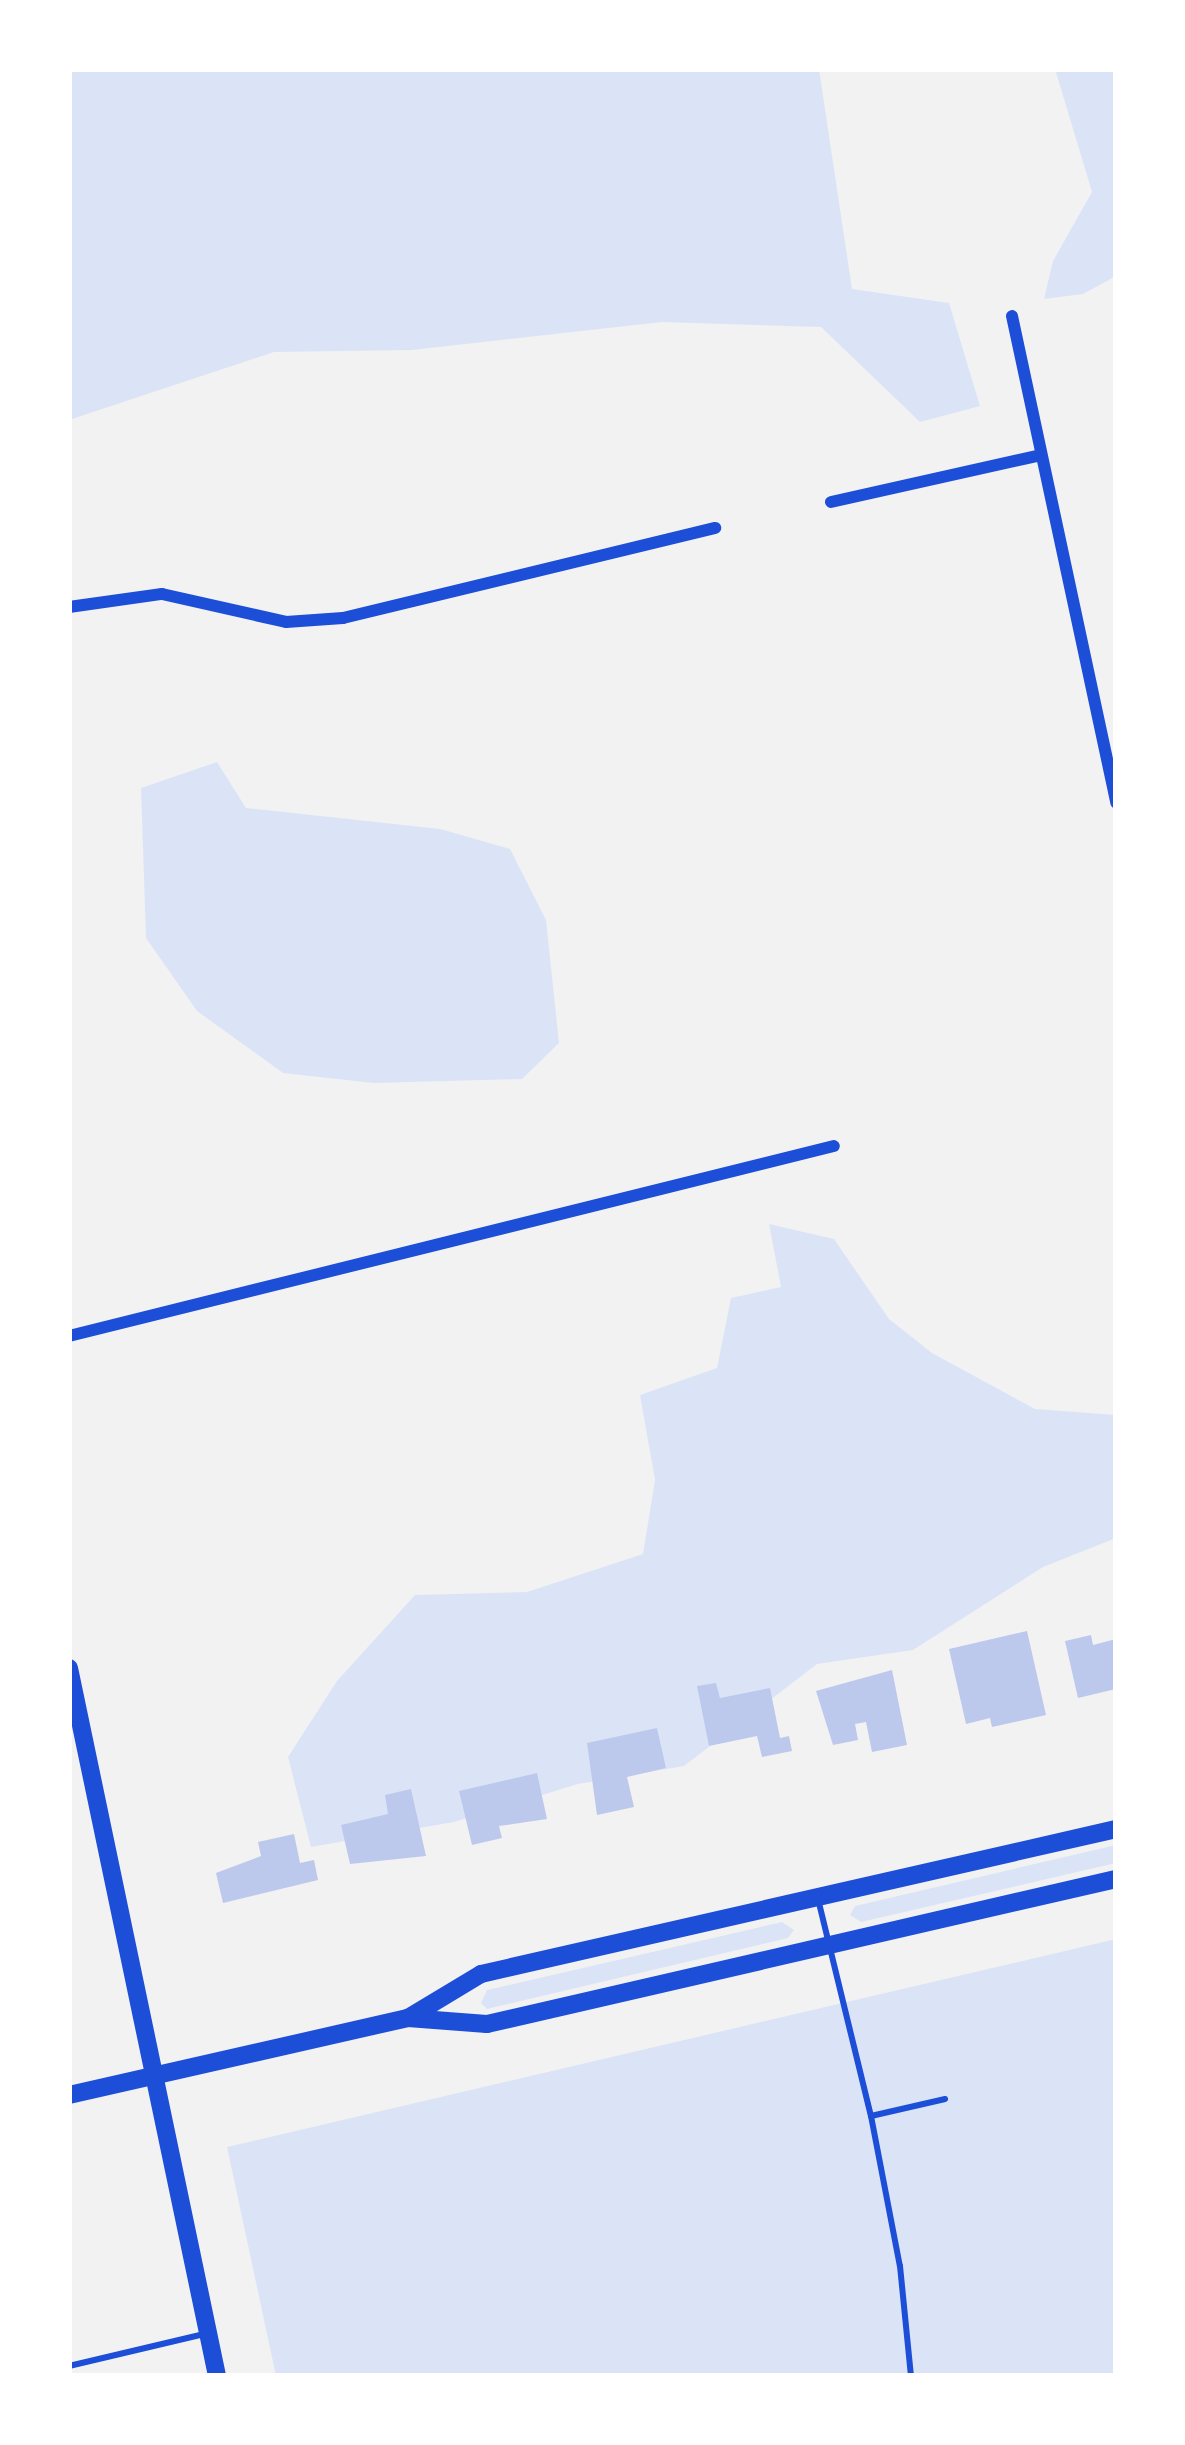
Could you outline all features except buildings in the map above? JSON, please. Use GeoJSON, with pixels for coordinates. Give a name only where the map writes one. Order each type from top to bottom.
{"type":"FeatureCollection","features":[{"type":"Feature","properties":{"kind":"main road"},"geometry":{"type":"LineString","coordinates":[[69,1668],[148,2075],[217,2376]]}},
{"type":"Feature","properties":{"kind":"main road"},"geometry":{"type":"LineString","coordinates":[[408,2018],[481,1974],[1116,1829]]}},
{"type":"Feature","properties":{"kind":"main road"},"geometry":{"type":"LineString","coordinates":[[69,2095],[408,2018],[487,2024],[1116,1880]]}},
{"type":"Feature","properties":{"kind":"street"},"geometry":{"type":"LineString","coordinates":[[1012,316],[1116,802]]}},
{"type":"Feature","properties":{"kind":"street"},"geometry":{"type":"LineString","coordinates":[[831,502],[1041,454]]}},
{"type":"Feature","properties":{"kind":"street"},"geometry":{"type":"LineString","coordinates":[[69,607],[162,593],[286,622],[343,618],[715,529]]}},
{"type":"Feature","properties":{"kind":"street"},"geometry":{"type":"LineString","coordinates":[[69,1336],[834,1146]]}},
{"type":"Feature","properties":{"kind":"lane"},"geometry":{"type":"LineString","coordinates":[[818,1898],[871,2116],[900,2266],[911,2376]]}},
{"type":"Feature","properties":{"kind":"lane"},"geometry":{"type":"LineString","coordinates":[[871,2116],[944,2099]]}},
{"type":"Feature","properties":{"kind":"lane"},"geometry":{"type":"LineString","coordinates":[[69,2366],[208,2333]]}},
{"type":"Feature","properties":{"kind":"shaded area"},"geometry":{"type":"Polygon","coordinates":[[[69,69],[819,69],[852,289],[949,303],[980,406],[920,422],[821,327],[662,322],[412,350],[274,352],[69,420],[69,69]]]}},
{"type":"Feature","properties":{"kind":"shaded area"},"geometry":{"type":"Polygon","coordinates":[[[1055,69],[1116,69],[1116,276],[1083,294],[1044,299],[1053,261],[1092,192],[1055,69]]]}},
{"type":"Feature","properties":{"kind":"shaded area"},"geometry":{"type":"Polygon","coordinates":[[[217,762],[246,808],[440,829],[510,849],[546,920],[559,1043],[522,1079],[374,1083],[283,1073],[197,1011],[146,938],[141,788],[217,762]]]}},
{"type":"Feature","properties":{"kind":"shaded area"},"geometry":{"type":"Polygon","coordinates":[[[769,1224],[834,1239],[889,1319],[932,1353],[1035,1409],[1116,1415],[1116,1538],[1043,1567],[913,1650],[817,1664],[684,1766],[578,1784],[454,1822],[311,1847],[288,1757],[337,1681],[415,1595],[527,1592],[643,1554],[655,1480],[640,1395],[717,1368],[731,1298],[781,1287],[769,1224]]]}},
{"type":"Feature","properties":{"kind":"shaded area"},"geometry":{"type":"Polygon","coordinates":[[[1116,1845],[1116,1863],[861,1922],[850,1915],[855,1906],[1116,1845]]]}},
{"type":"Feature","properties":{"kind":"shaded area"},"geometry":{"type":"Polygon","coordinates":[[[782,1922],[794,1930],[788,1938],[487,2009],[481,2003],[487,1990],[782,1922]]]}},
{"type":"Feature","properties":{"kind":"shaded area"},"geometry":{"type":"Polygon","coordinates":[[[1116,1939],[1116,2376],[276,2376],[227,2147],[1116,1939]]]}}]}
